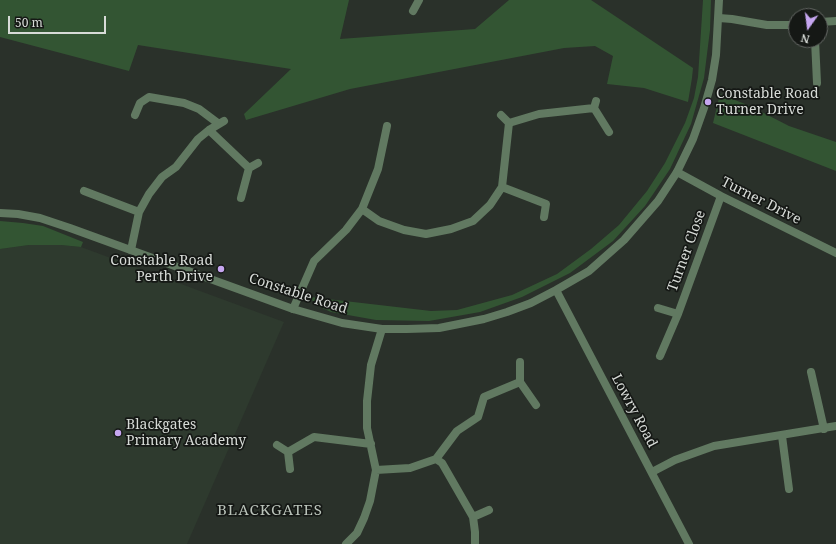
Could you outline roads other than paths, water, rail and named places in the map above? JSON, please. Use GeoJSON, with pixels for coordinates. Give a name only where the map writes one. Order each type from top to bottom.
{"type":"FeatureCollection","features":[{"type":"Feature","properties":{"kind":"street"},"geometry":{"type":"LineString","coordinates":[[413,11],[419,0]]}},
{"type":"Feature","properties":{"kind":"street","name":"Constable Road"},"geometry":{"type":"LineString","coordinates":[[0,214],[18,214],[40,218],[293,309],[342,323],[382,328],[439,328],[462,324],[507,312],[556,290],[589,271],[624,240],[658,201],[677,172],[693,139],[708,94],[716,55],[719,0]]}},
{"type":"Feature","properties":{"kind":"street"},"geometry":{"type":"LineString","coordinates":[[718,18],[767,25],[788,25]]}},
{"type":"Feature","properties":{"kind":"street"},"geometry":{"type":"LineString","coordinates":[[815,48],[817,83]]}},
{"type":"Feature","properties":{"kind":"street"},"geometry":{"type":"LineString","coordinates":[[131,250],[140,212],[149,194],[162,177],[176,167],[198,139],[222,122],[199,109],[184,103],[149,97],[140,103],[135,115]]}},
{"type":"Feature","properties":{"kind":"street"},"geometry":{"type":"LineString","coordinates":[[509,123],[540,114],[595,104],[609,132]]}},
{"type":"Feature","properties":{"kind":"street"},"geometry":{"type":"LineString","coordinates":[[501,115],[509,123]]}},
{"type":"Feature","properties":{"kind":"street"},"geometry":{"type":"LineString","coordinates":[[362,209],[379,221],[404,230],[426,234],[451,230],[473,220],[490,206],[502,187],[509,123]]}},
{"type":"Feature","properties":{"kind":"street"},"geometry":{"type":"LineString","coordinates":[[293,309],[314,261],[346,230],[362,209],[378,169],[387,126]]}},
{"type":"Feature","properties":{"kind":"street"},"geometry":{"type":"LineString","coordinates":[[209,130],[249,168]]}},
{"type":"Feature","properties":{"kind":"street"},"geometry":{"type":"LineString","coordinates":[[241,198],[249,168],[258,163]]}},
{"type":"Feature","properties":{"kind":"street","name":"Turner Drive"},"geometry":{"type":"LineString","coordinates":[[677,172],[721,196],[835,251]]}},
{"type":"Feature","properties":{"kind":"street"},"geometry":{"type":"LineString","coordinates":[[502,187],[546,204],[544,217]]}},
{"type":"Feature","properties":{"kind":"street"},"geometry":{"type":"LineString","coordinates":[[84,191],[140,212]]}},
{"type":"Feature","properties":{"kind":"street","name":"Turner Close"},"geometry":{"type":"LineString","coordinates":[[660,356],[678,314],[721,196]]}},
{"type":"Feature","properties":{"kind":"street","name":"Lowry Road"},"geometry":{"type":"LineString","coordinates":[[556,290],[689,544]]}},
{"type":"Feature","properties":{"kind":"street","name":"Turner Close"},"geometry":{"type":"LineString","coordinates":[[658,308],[678,314]]}},
{"type":"Feature","properties":{"kind":"street"},"geometry":{"type":"LineString","coordinates":[[346,544],[357,533],[364,518],[370,501],[376,470],[366,428],[367,401],[371,365],[382,328]]}},
{"type":"Feature","properties":{"kind":"street"},"geometry":{"type":"LineString","coordinates":[[520,362],[520,382],[536,405]]}},
{"type":"Feature","properties":{"kind":"street"},"geometry":{"type":"LineString","coordinates":[[812,372],[824,429]]}},
{"type":"Feature","properties":{"kind":"street"},"geometry":{"type":"LineString","coordinates":[[376,470],[410,468],[436,459],[457,431],[478,417],[484,397],[520,382]]}},
{"type":"Feature","properties":{"kind":"street"},"geometry":{"type":"LineString","coordinates":[[652,472],[675,460],[714,446],[836,426]]}},
{"type":"Feature","properties":{"kind":"street"},"geometry":{"type":"LineString","coordinates":[[782,436],[789,489]]}},
{"type":"Feature","properties":{"kind":"street"},"geometry":{"type":"LineString","coordinates":[[288,452],[314,437],[371,444]]}},
{"type":"Feature","properties":{"kind":"street"},"geometry":{"type":"LineString","coordinates":[[277,445],[288,452]]}},
{"type":"Feature","properties":{"kind":"street"},"geometry":{"type":"LineString","coordinates":[[288,452],[290,469]]}},
{"type":"Feature","properties":{"kind":"street"},"geometry":{"type":"LineString","coordinates":[[436,459],[442,463],[473,518],[476,532],[475,544]]}},
{"type":"Feature","properties":{"kind":"street"},"geometry":{"type":"LineString","coordinates":[[473,518],[489,510]]}},
{"type":"Feature","properties":{"kind":"place","name":"Constable Road Turner Drive"},"geometry":{"type":"Point","coordinates":[708,102]}},
{"type":"Feature","properties":{"kind":"place","name":"Constable Road Perth Drive"},"geometry":{"type":"Point","coordinates":[221,269]}},
{"type":"Feature","properties":{"kind":"place","name":"Blackgates Primary Academy"},"geometry":{"type":"Point","coordinates":[118,433]}},
{"type":"Feature","properties":{"kind":"district","name":"BLACKGATES"},"geometry":{"type":"Point","coordinates":[270,511]}}]}
